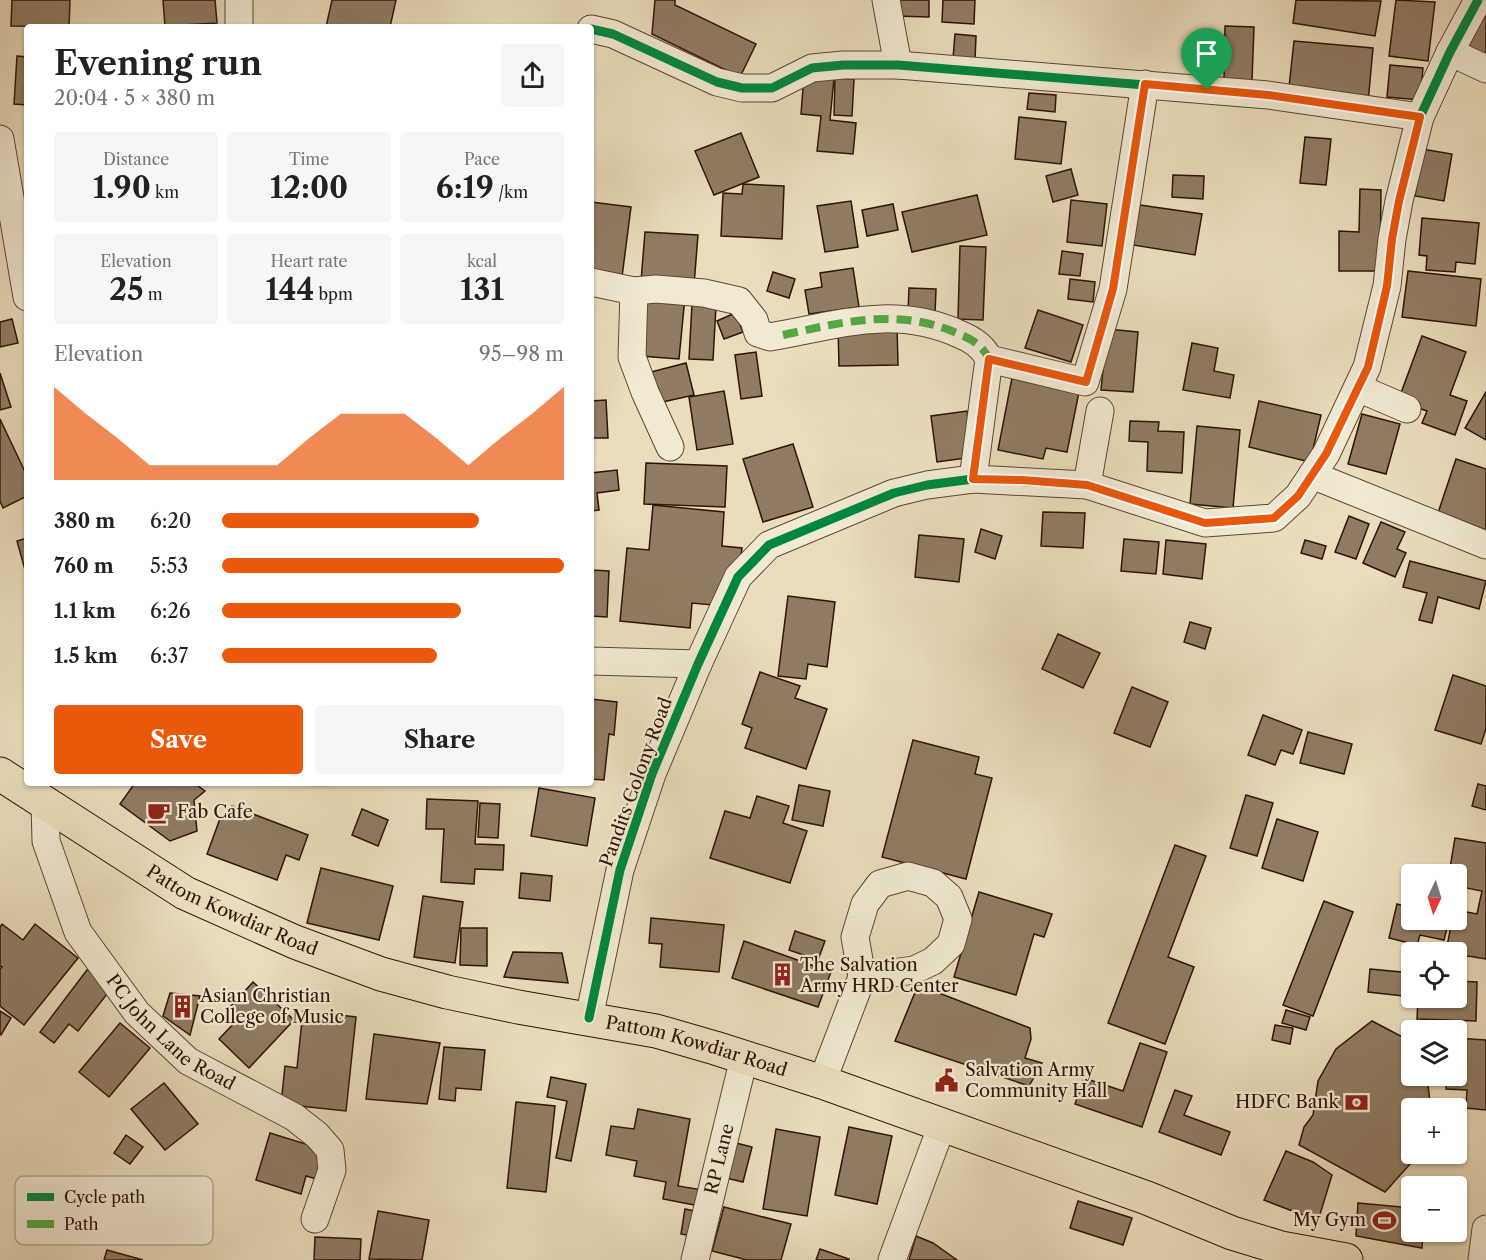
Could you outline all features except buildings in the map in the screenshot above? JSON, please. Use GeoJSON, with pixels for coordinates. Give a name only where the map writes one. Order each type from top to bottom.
{"type":"FeatureCollection","features":[{"type":"Feature","properties":{"kind":"main road","name":"Pattom Kowdiar Road"},"geometry":{"type":"LineString","coordinates":[[0,774],[185,893],[295,942],[381,974],[447,992],[518,1007],[656,1031],[822,1082],[1147,1198],[1283,1254],[1346,1260]]}},
{"type":"Feature","properties":{"kind":"street"},"geometry":{"type":"LineString","coordinates":[[239,0],[239,24]]}},
{"type":"Feature","properties":{"kind":"street"},"geometry":{"type":"LineString","coordinates":[[886,0],[898,65]]}},
{"type":"Feature","properties":{"kind":"street","name":"Pandits Colony Road"},"geometry":{"type":"LineString","coordinates":[[589,1018],[620,870],[652,774],[698,664],[738,577],[769,545],[894,492],[973,479],[1087,485],[1205,523],[1274,518],[1298,496],[1326,454],[1368,367],[1387,286],[1399,201],[1420,117],[1450,52],[1478,0]]}},
{"type":"Feature","properties":{"kind":"street"},"geometry":{"type":"LineString","coordinates":[[594,30],[613,34],[717,82],[742,88],[772,88],[812,68],[843,64],[898,65],[1268,95],[1420,117]]}},
{"type":"Feature","properties":{"kind":"street"},"geometry":{"type":"LineString","coordinates":[[1450,52],[1486,69]]}},
{"type":"Feature","properties":{"kind":"street"},"geometry":{"type":"LineString","coordinates":[[989,359],[1086,382],[1113,289],[1145,84]]}},
{"type":"Feature","properties":{"kind":"street"},"geometry":{"type":"LineString","coordinates":[[0,139],[24,279]]}},
{"type":"Feature","properties":{"kind":"street"},"geometry":{"type":"LineString","coordinates":[[594,283],[634,291],[656,289],[705,293],[739,301],[754,320],[758,333],[770,337],[843,322],[900,318],[944,327],[973,340],[986,352],[989,359],[973,479]]}},
{"type":"Feature","properties":{"kind":"street"},"geometry":{"type":"LineString","coordinates":[[634,291],[632,357],[670,447]]}},
{"type":"Feature","properties":{"kind":"street"},"geometry":{"type":"LineString","coordinates":[[1358,388],[1407,409]]}},
{"type":"Feature","properties":{"kind":"street"},"geometry":{"type":"LineString","coordinates":[[1087,485],[1100,411]]}},
{"type":"Feature","properties":{"kind":"street"},"geometry":{"type":"LineString","coordinates":[[1312,475],[1486,545]]}},
{"type":"Feature","properties":{"kind":"street"},"geometry":{"type":"LineString","coordinates":[[594,661],[698,664]]}},
{"type":"Feature","properties":{"kind":"street","name":"PC John Lane Road"},"geometry":{"type":"LineString","coordinates":[[45,804],[46,841],[78,932],[137,1013],[188,1061],[294,1117],[317,1135],[330,1150],[332,1170],[315,1219]]}},
{"type":"Feature","properties":{"kind":"street"},"geometry":{"type":"LineString","coordinates":[[822,1082],[862,977]]}},
{"type":"Feature","properties":{"kind":"street","name":"RP Lane"},"geometry":{"type":"LineString","coordinates":[[695,1260],[744,1058]]}},
{"type":"Feature","properties":{"kind":"street"},"geometry":{"type":"LineString","coordinates":[[892,1260],[942,1125]]}},
{"type":"Feature","properties":{"kind":"street"},"geometry":{"type":"LineString","coordinates":[[1482,1260],[1486,1228]]}},
{"type":"Feature","properties":{"kind":"marked path"},"geometry":{"type":"LineString","coordinates":[[989,359],[1085,382],[1113,289],[1145,84]]}},
{"type":"Feature","properties":{"kind":"marked path"},"geometry":{"type":"LineString","coordinates":[[783,335],[849,322],[893,319],[937,326],[977,343],[989,359],[973,479]]}},
{"type":"Feature","properties":{"kind":"cycle path"},"geometry":{"type":"LineString","coordinates":[[594,30],[613,34],[717,82],[742,88],[772,88],[812,68],[843,65],[898,65],[1268,95],[1420,117],[1450,52],[1478,0]]}},
{"type":"Feature","properties":{"kind":"cycle path"},"geometry":{"type":"LineString","coordinates":[[589,1018],[620,870],[652,774],[698,664],[738,577],[769,545],[894,493],[927,485],[973,479],[1087,485],[1205,523],[1274,518],[1298,496],[1326,454],[1367,367],[1387,286],[1399,201],[1420,117]]}},
{"type":"Feature","properties":{"kind":"place","name":"Fab Cafe"},"geometry":{"type":"Point","coordinates":[159,812]}},
{"type":"Feature","properties":{"kind":"place","name":"The Salvation Army HRD Center"},"geometry":{"type":"Point","coordinates":[782,975]}},
{"type":"Feature","properties":{"kind":"place","name":"Asian Christian College of Music"},"geometry":{"type":"Point","coordinates":[182,1006]}},
{"type":"Feature","properties":{"kind":"place","name":"Salvation Army Community Hall"},"geometry":{"type":"Point","coordinates":[947,1080]}},
{"type":"Feature","properties":{"kind":"place","name":"HDFC Bank"},"geometry":{"type":"Point","coordinates":[1357,1102]}},
{"type":"Feature","properties":{"kind":"place","name":"My Gym"},"geometry":{"type":"Point","coordinates":[1384,1220]}},
{"type":"Feature","properties":{"kind":"route"},"geometry":{"type":"LineString","coordinates":[[1145,84],[1207,90],[1268,95],[1420,117],[1399,201],[1387,286],[1368,367],[1326,454],[1298,496],[1274,518],[1205,523],[1087,485],[973,479],[989,359],[1086,382],[1113,289],[1145,84]]}}]}
